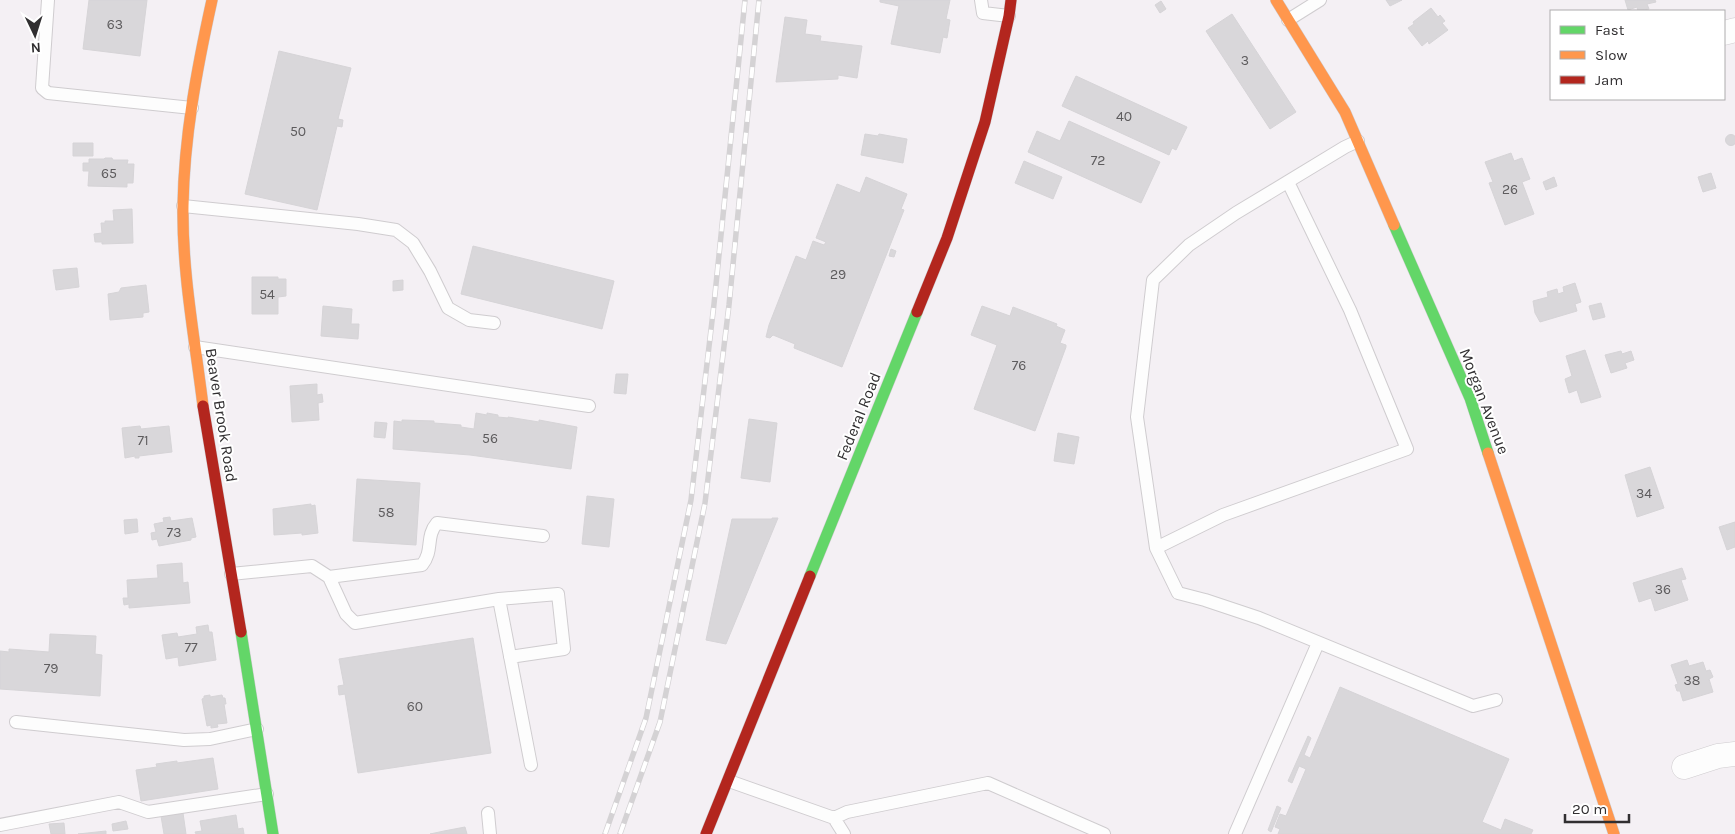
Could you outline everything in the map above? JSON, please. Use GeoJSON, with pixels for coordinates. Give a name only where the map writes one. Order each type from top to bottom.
{"type":"FeatureCollection","features":[{"type":"Feature","properties":{"kind":"street","name":"Beaver Brook Road"},"geometry":{"type":"LineString","coordinates":[[212,0],[195,80],[192,108],[183,206],[185,266],[206,428],[274,834]]}},
{"type":"Feature","properties":{"kind":"street","name":"Federal Road"},"geometry":{"type":"LineString","coordinates":[[706,834],[947,238],[984,122],[1009,16],[1011,0]]}},
{"type":"Feature","properties":{"kind":"street","name":"Morgan Avenue"},"geometry":{"type":"LineString","coordinates":[[1276,0],[1345,112],[1470,398],[1614,834]]}},
{"type":"Feature","properties":{"kind":"street"},"geometry":{"type":"LineString","coordinates":[[1684,767],[1718,756],[1735,754]]}},
{"type":"Feature","properties":{"kind":"lane"},"geometry":{"type":"LineString","coordinates":[[48,0],[42,88],[48,93],[192,108]]}},
{"type":"Feature","properties":{"kind":"lane"},"geometry":{"type":"LineString","coordinates":[[981,0],[983,13],[1009,16]]}},
{"type":"Feature","properties":{"kind":"lane"},"geometry":{"type":"LineString","coordinates":[[1288,20],[1320,0]]}},
{"type":"Feature","properties":{"kind":"lane"},"geometry":{"type":"LineString","coordinates":[[1358,141],[1236,213],[1189,245],[1153,280],[1137,417],[1156,548],[1178,593],[1259,618],[1472,706],[1496,700]]}},
{"type":"Feature","properties":{"kind":"lane"},"geometry":{"type":"LineString","coordinates":[[1156,548],[1223,515],[1407,449],[1350,310],[1288,182]]}},
{"type":"Feature","properties":{"kind":"lane"},"geometry":{"type":"LineString","coordinates":[[183,206],[358,224],[396,230],[413,243],[430,271],[448,308],[469,320],[494,323]]}},
{"type":"Feature","properties":{"kind":"lane"},"geometry":{"type":"LineString","coordinates":[[195,347],[589,406]]}},
{"type":"Feature","properties":{"kind":"lane"},"geometry":{"type":"LineString","coordinates":[[329,577],[422,565],[429,557],[431,530],[437,523],[543,536]]}},
{"type":"Feature","properties":{"kind":"lane"},"geometry":{"type":"LineString","coordinates":[[231,574],[312,566],[329,577],[346,614],[355,623],[499,599],[558,594],[564,649],[510,657]]}},
{"type":"Feature","properties":{"kind":"lane"},"geometry":{"type":"LineString","coordinates":[[499,599],[532,765]]}},
{"type":"Feature","properties":{"kind":"lane"},"geometry":{"type":"LineString","coordinates":[[1235,834],[1318,643]]}},
{"type":"Feature","properties":{"kind":"lane"},"geometry":{"type":"LineString","coordinates":[[16,722],[184,740],[210,738],[257,729]]}},
{"type":"Feature","properties":{"kind":"lane"},"geometry":{"type":"LineString","coordinates":[[728,782],[834,818],[844,834]]}},
{"type":"Feature","properties":{"kind":"lane"},"geometry":{"type":"LineString","coordinates":[[834,818],[847,812],[988,783],[1104,834]]}},
{"type":"Feature","properties":{"kind":"lane"},"geometry":{"type":"LineString","coordinates":[[0,825],[119,802],[148,812],[267,794]]}},
{"type":"Feature","properties":{"kind":"lane"},"geometry":{"type":"LineString","coordinates":[[488,813],[490,834]]}},
{"type":"Feature","properties":{"kind":"building"},"geometry":{"type":"Polygon","coordinates":[[[89,0],[147,0],[140,56],[83,49],[89,0]]]}},
{"type":"Feature","properties":{"kind":"building"},"geometry":{"type":"Polygon","coordinates":[[[880,0],[950,0],[946,19],[950,20],[947,38],[943,37],[940,53],[891,44],[899,6],[880,2],[880,0]]]}},
{"type":"Feature","properties":{"kind":"building"},"geometry":{"type":"Polygon","coordinates":[[[1386,0],[1402,0],[1390,6],[1386,0]]]}},
{"type":"Feature","properties":{"kind":"building"},"geometry":{"type":"Polygon","coordinates":[[[1625,0],[1655,0],[1656,2],[1647,4],[1649,9],[1638,10],[1637,7],[1628,10],[1625,0]]]}},
{"type":"Feature","properties":{"kind":"building"},"geometry":{"type":"Polygon","coordinates":[[[1161,1],[1166,9],[1160,13],[1155,5],[1161,1]]]}},
{"type":"Feature","properties":{"kind":"building"},"geometry":{"type":"Polygon","coordinates":[[[1431,8],[1438,17],[1440,15],[1445,21],[1442,23],[1448,30],[1429,44],[1428,41],[1422,46],[1408,28],[1431,8]]]}},
{"type":"Feature","properties":{"kind":"building"},"geometry":{"type":"Polygon","coordinates":[[[1232,14],[1296,112],[1270,129],[1206,31],[1232,14]]]}},
{"type":"Feature","properties":{"kind":"building"},"geometry":{"type":"Polygon","coordinates":[[[785,17],[807,20],[805,34],[821,36],[820,41],[862,46],[857,78],[838,75],[838,79],[776,82],[785,17]]]}},
{"type":"Feature","properties":{"kind":"building"},"geometry":{"type":"Polygon","coordinates":[[[279,51],[351,68],[338,119],[343,120],[342,127],[337,126],[317,210],[245,194],[279,51]]]}},
{"type":"Feature","properties":{"kind":"building"},"geometry":{"type":"Polygon","coordinates":[[[1076,76],[1187,127],[1176,150],[1172,148],[1169,155],[1062,106],[1076,76]]]}},
{"type":"Feature","properties":{"kind":"building"},"geometry":{"type":"Polygon","coordinates":[[[1069,121],[1160,162],[1141,203],[1028,152],[1037,131],[1060,141],[1069,121]]]}},
{"type":"Feature","properties":{"kind":"building"},"geometry":{"type":"Polygon","coordinates":[[[865,134],[878,136],[879,134],[907,139],[903,163],[861,155],[865,134]]]}},
{"type":"Feature","properties":{"kind":"building"},"geometry":{"type":"Polygon","coordinates":[[[1729,135],[1733,135],[1736,140],[1735,144],[1729,145],[1726,142],[1726,138],[1729,135]]]}},
{"type":"Feature","properties":{"kind":"building"},"geometry":{"type":"Polygon","coordinates":[[[73,143],[93,143],[93,156],[73,156],[73,143]]]}},
{"type":"Feature","properties":{"kind":"building"},"geometry":{"type":"Polygon","coordinates":[[[1511,153],[1514,161],[1522,158],[1530,179],[1522,182],[1534,214],[1505,225],[1489,183],[1493,182],[1485,162],[1511,153]]]}},
{"type":"Feature","properties":{"kind":"building"},"geometry":{"type":"Polygon","coordinates":[[[89,159],[128,160],[127,164],[134,164],[133,183],[127,183],[127,187],[88,186],[89,171],[83,171],[83,163],[89,163],[89,159]]]}},
{"type":"Feature","properties":{"kind":"building"},"geometry":{"type":"Polygon","coordinates":[[[1024,161],[1062,177],[1053,199],[1015,183],[1024,161]]]}},
{"type":"Feature","properties":{"kind":"building"},"geometry":{"type":"Polygon","coordinates":[[[1711,173],[1716,188],[1703,192],[1698,177],[1711,173]]]}},
{"type":"Feature","properties":{"kind":"building"},"geometry":{"type":"Polygon","coordinates":[[[866,177],[907,194],[901,209],[904,210],[842,367],[794,348],[795,344],[773,335],[770,338],[766,337],[796,256],[806,260],[813,241],[824,245],[826,242],[816,238],[837,184],[860,193],[866,177]]]}},
{"type":"Feature","properties":{"kind":"building"},"geometry":{"type":"Polygon","coordinates":[[[1554,177],[1557,186],[1546,190],[1543,182],[1554,177]]]}},
{"type":"Feature","properties":{"kind":"building"},"geometry":{"type":"Polygon","coordinates":[[[132,209],[133,243],[102,244],[102,242],[95,242],[94,234],[102,233],[101,223],[114,221],[113,210],[132,209]]]}},
{"type":"Feature","properties":{"kind":"building"},"geometry":{"type":"Polygon","coordinates":[[[473,246],[614,281],[602,329],[461,294],[473,246]]]}},
{"type":"Feature","properties":{"kind":"building"},"geometry":{"type":"Polygon","coordinates":[[[891,249],[896,251],[894,257],[889,256],[891,249]]]}},
{"type":"Feature","properties":{"kind":"building"},"geometry":{"type":"Polygon","coordinates":[[[77,268],[79,287],[56,290],[53,270],[77,268]]]}},
{"type":"Feature","properties":{"kind":"building"},"geometry":{"type":"Polygon","coordinates":[[[252,277],[278,277],[278,279],[286,279],[286,296],[278,297],[278,314],[252,314],[252,277]]]}},
{"type":"Feature","properties":{"kind":"building"},"geometry":{"type":"Polygon","coordinates":[[[403,280],[403,290],[393,291],[393,281],[403,280]]]}},
{"type":"Feature","properties":{"kind":"building"},"geometry":{"type":"Polygon","coordinates":[[[1575,283],[1581,302],[1575,304],[1577,311],[1540,322],[1535,313],[1533,301],[1548,297],[1547,292],[1557,289],[1558,294],[1564,292],[1563,287],[1575,283]]]}},
{"type":"Feature","properties":{"kind":"building"},"geometry":{"type":"Polygon","coordinates":[[[146,285],[149,312],[143,313],[143,317],[110,320],[108,294],[119,292],[121,288],[146,285]]]}},
{"type":"Feature","properties":{"kind":"building"},"geometry":{"type":"Polygon","coordinates":[[[1601,303],[1605,317],[1593,320],[1589,306],[1601,303]]]}},
{"type":"Feature","properties":{"kind":"building"},"geometry":{"type":"Polygon","coordinates":[[[323,306],[352,309],[351,324],[359,324],[358,339],[321,336],[323,306]]]}},
{"type":"Feature","properties":{"kind":"building"},"geometry":{"type":"Polygon","coordinates":[[[982,306],[1010,316],[1013,307],[1057,324],[1056,326],[1065,330],[1060,343],[1066,345],[1066,347],[1035,431],[974,409],[997,345],[971,335],[982,306]]]}},
{"type":"Feature","properties":{"kind":"building"},"geometry":{"type":"Polygon","coordinates":[[[1585,350],[1601,397],[1581,403],[1577,390],[1569,393],[1565,379],[1572,376],[1566,356],[1585,350]]]}},
{"type":"Feature","properties":{"kind":"building"},"geometry":{"type":"Polygon","coordinates":[[[1621,351],[1622,354],[1631,351],[1634,360],[1625,363],[1627,368],[1611,373],[1605,355],[1621,351]]]}},
{"type":"Feature","properties":{"kind":"building"},"geometry":{"type":"Polygon","coordinates":[[[616,374],[628,374],[626,394],[614,393],[616,374]]]}},
{"type":"Feature","properties":{"kind":"building"},"geometry":{"type":"Polygon","coordinates":[[[317,384],[317,395],[322,394],[323,402],[318,403],[319,420],[292,422],[290,386],[317,384]]]}},
{"type":"Feature","properties":{"kind":"building"},"geometry":{"type":"Polygon","coordinates":[[[476,413],[487,415],[487,413],[498,415],[498,417],[539,422],[539,420],[577,427],[571,469],[470,455],[393,449],[394,421],[434,421],[434,423],[461,425],[461,427],[474,429],[476,413]]]}},
{"type":"Feature","properties":{"kind":"building"},"geometry":{"type":"Polygon","coordinates":[[[749,419],[777,423],[770,482],[741,478],[749,419]]]}},
{"type":"Feature","properties":{"kind":"building"},"geometry":{"type":"Polygon","coordinates":[[[375,422],[387,423],[385,438],[374,437],[375,422]]]}},
{"type":"Feature","properties":{"kind":"building"},"geometry":{"type":"Polygon","coordinates":[[[140,426],[141,429],[169,426],[172,452],[139,456],[139,458],[135,458],[135,456],[125,458],[122,428],[140,426]]]}},
{"type":"Feature","properties":{"kind":"building"},"geometry":{"type":"Polygon","coordinates":[[[1058,433],[1079,437],[1074,464],[1054,461],[1058,433]]]}},
{"type":"Feature","properties":{"kind":"building"},"geometry":{"type":"Polygon","coordinates":[[[1650,467],[1664,508],[1637,517],[1625,475],[1650,467]]]}},
{"type":"Feature","properties":{"kind":"building"},"geometry":{"type":"Polygon","coordinates":[[[357,479],[420,483],[416,545],[353,541],[357,479]]]}},
{"type":"Feature","properties":{"kind":"building"},"geometry":{"type":"Polygon","coordinates":[[[587,496],[614,499],[609,547],[582,544],[587,496]]]}},
{"type":"Feature","properties":{"kind":"building"},"geometry":{"type":"Polygon","coordinates":[[[311,504],[311,506],[315,505],[318,533],[274,535],[273,509],[311,504]]]}},
{"type":"Feature","properties":{"kind":"building"},"geometry":{"type":"Polygon","coordinates":[[[170,517],[171,521],[192,518],[196,537],[191,538],[191,540],[159,546],[157,539],[152,540],[151,533],[156,532],[154,524],[164,522],[163,518],[170,517]]]}},
{"type":"Feature","properties":{"kind":"building"},"geometry":{"type":"Polygon","coordinates":[[[778,518],[726,644],[706,640],[732,519],[778,518]]]}},
{"type":"Feature","properties":{"kind":"building"},"geometry":{"type":"Polygon","coordinates":[[[137,519],[138,532],[125,534],[124,520],[137,519]]]}},
{"type":"Feature","properties":{"kind":"building"},"geometry":{"type":"Polygon","coordinates":[[[1735,522],[1735,547],[1727,550],[1719,527],[1735,522]]]}},
{"type":"Feature","properties":{"kind":"building"},"geometry":{"type":"Polygon","coordinates":[[[182,563],[183,583],[188,582],[190,603],[129,608],[129,604],[124,605],[123,598],[128,598],[127,580],[158,578],[157,565],[182,563]]]}},
{"type":"Feature","properties":{"kind":"building"},"geometry":{"type":"Polygon","coordinates":[[[1682,568],[1686,579],[1681,580],[1688,600],[1655,611],[1651,598],[1639,602],[1633,583],[1682,568]]]}},
{"type":"Feature","properties":{"kind":"building"},"geometry":{"type":"Polygon","coordinates":[[[208,625],[209,632],[212,632],[216,660],[179,666],[178,657],[166,659],[162,635],[177,633],[178,637],[197,634],[196,627],[208,625]]]}},
{"type":"Feature","properties":{"kind":"building"},"geometry":{"type":"Polygon","coordinates":[[[50,634],[96,636],[95,654],[102,655],[100,696],[0,689],[0,651],[9,652],[9,649],[49,652],[50,634]]]}},
{"type":"Feature","properties":{"kind":"building"},"geometry":{"type":"Polygon","coordinates":[[[473,638],[491,753],[358,773],[345,694],[339,695],[338,686],[344,685],[339,659],[473,638]]]}},
{"type":"Feature","properties":{"kind":"building"},"geometry":{"type":"Polygon","coordinates":[[[1687,660],[1689,666],[1703,662],[1706,671],[1710,670],[1713,677],[1709,679],[1713,692],[1683,701],[1680,691],[1677,691],[1675,685],[1678,684],[1671,665],[1687,660]]]}},
{"type":"Feature","properties":{"kind":"building"},"geometry":{"type":"Polygon","coordinates":[[[1340,687],[1509,759],[1482,822],[1501,830],[1505,819],[1533,830],[1531,834],[1278,834],[1280,829],[1275,827],[1280,814],[1286,816],[1306,769],[1299,766],[1292,783],[1288,781],[1308,736],[1311,738],[1304,755],[1310,758],[1340,687]]]}},
{"type":"Feature","properties":{"kind":"building"},"geometry":{"type":"Polygon","coordinates":[[[210,695],[210,697],[222,695],[225,698],[227,723],[217,724],[218,727],[211,728],[211,725],[207,726],[202,699],[204,696],[210,695]]]}},
{"type":"Feature","properties":{"kind":"building"},"geometry":{"type":"Polygon","coordinates":[[[213,758],[218,789],[141,801],[136,770],[157,767],[156,764],[213,758]]]}},
{"type":"Feature","properties":{"kind":"building"},"geometry":{"type":"Polygon","coordinates":[[[1277,806],[1281,808],[1271,832],[1268,830],[1277,806]]]}},
{"type":"Feature","properties":{"kind":"building"},"geometry":{"type":"Polygon","coordinates":[[[183,813],[186,834],[164,834],[161,816],[183,813]]]}},
{"type":"Feature","properties":{"kind":"building"},"geometry":{"type":"Polygon","coordinates":[[[236,815],[238,829],[243,828],[244,834],[196,834],[195,832],[202,831],[200,821],[236,815]]]}},
{"type":"Feature","properties":{"kind":"building"},"geometry":{"type":"Polygon","coordinates":[[[126,821],[128,829],[113,831],[112,824],[126,821]]]}},
{"type":"Feature","properties":{"kind":"building"},"geometry":{"type":"Polygon","coordinates":[[[64,823],[65,834],[51,834],[49,824],[64,823]]]}},
{"type":"Feature","properties":{"kind":"building"},"geometry":{"type":"Polygon","coordinates":[[[465,827],[467,834],[430,834],[444,831],[465,827]]]}},
{"type":"Feature","properties":{"kind":"building"},"geometry":{"type":"Polygon","coordinates":[[[106,831],[106,834],[78,834],[106,831]]]}},
{"type":"Feature","properties":{"kind":"railway"},"geometry":{"type":"LineString","coordinates":[[605,834],[646,718],[691,500],[714,304],[745,0]]}},
{"type":"Feature","properties":{"kind":"railway"},"geometry":{"type":"LineString","coordinates":[[620,834],[660,722],[705,503],[729,305],[759,0]]}},
{"type":"Feature","properties":{"kind":"traffic: fast"},"geometry":{"type":"LineString","coordinates":[[1394,225],[1470,398],[1488,453]]}},
{"type":"Feature","properties":{"kind":"traffic: fast"},"geometry":{"type":"LineString","coordinates":[[810,576],[917,312]]}},
{"type":"Feature","properties":{"kind":"traffic: fast"},"geometry":{"type":"LineString","coordinates":[[241,632],[273,834]]}},
{"type":"Feature","properties":{"kind":"traffic: slow"},"geometry":{"type":"LineString","coordinates":[[203,406],[187,281],[183,206],[186,154],[192,103],[212,0]]}},
{"type":"Feature","properties":{"kind":"traffic: slow"},"geometry":{"type":"LineString","coordinates":[[1276,0],[1345,112],[1394,225]]}},
{"type":"Feature","properties":{"kind":"traffic: slow"},"geometry":{"type":"LineString","coordinates":[[1488,453],[1614,834]]}},
{"type":"Feature","properties":{"kind":"traffic: jam"},"geometry":{"type":"LineString","coordinates":[[917,312],[947,238],[985,122],[1011,0]]}},
{"type":"Feature","properties":{"kind":"traffic: jam"},"geometry":{"type":"LineString","coordinates":[[203,406],[241,632]]}},
{"type":"Feature","properties":{"kind":"traffic: jam"},"geometry":{"type":"LineString","coordinates":[[706,834],[810,576]]}}]}
